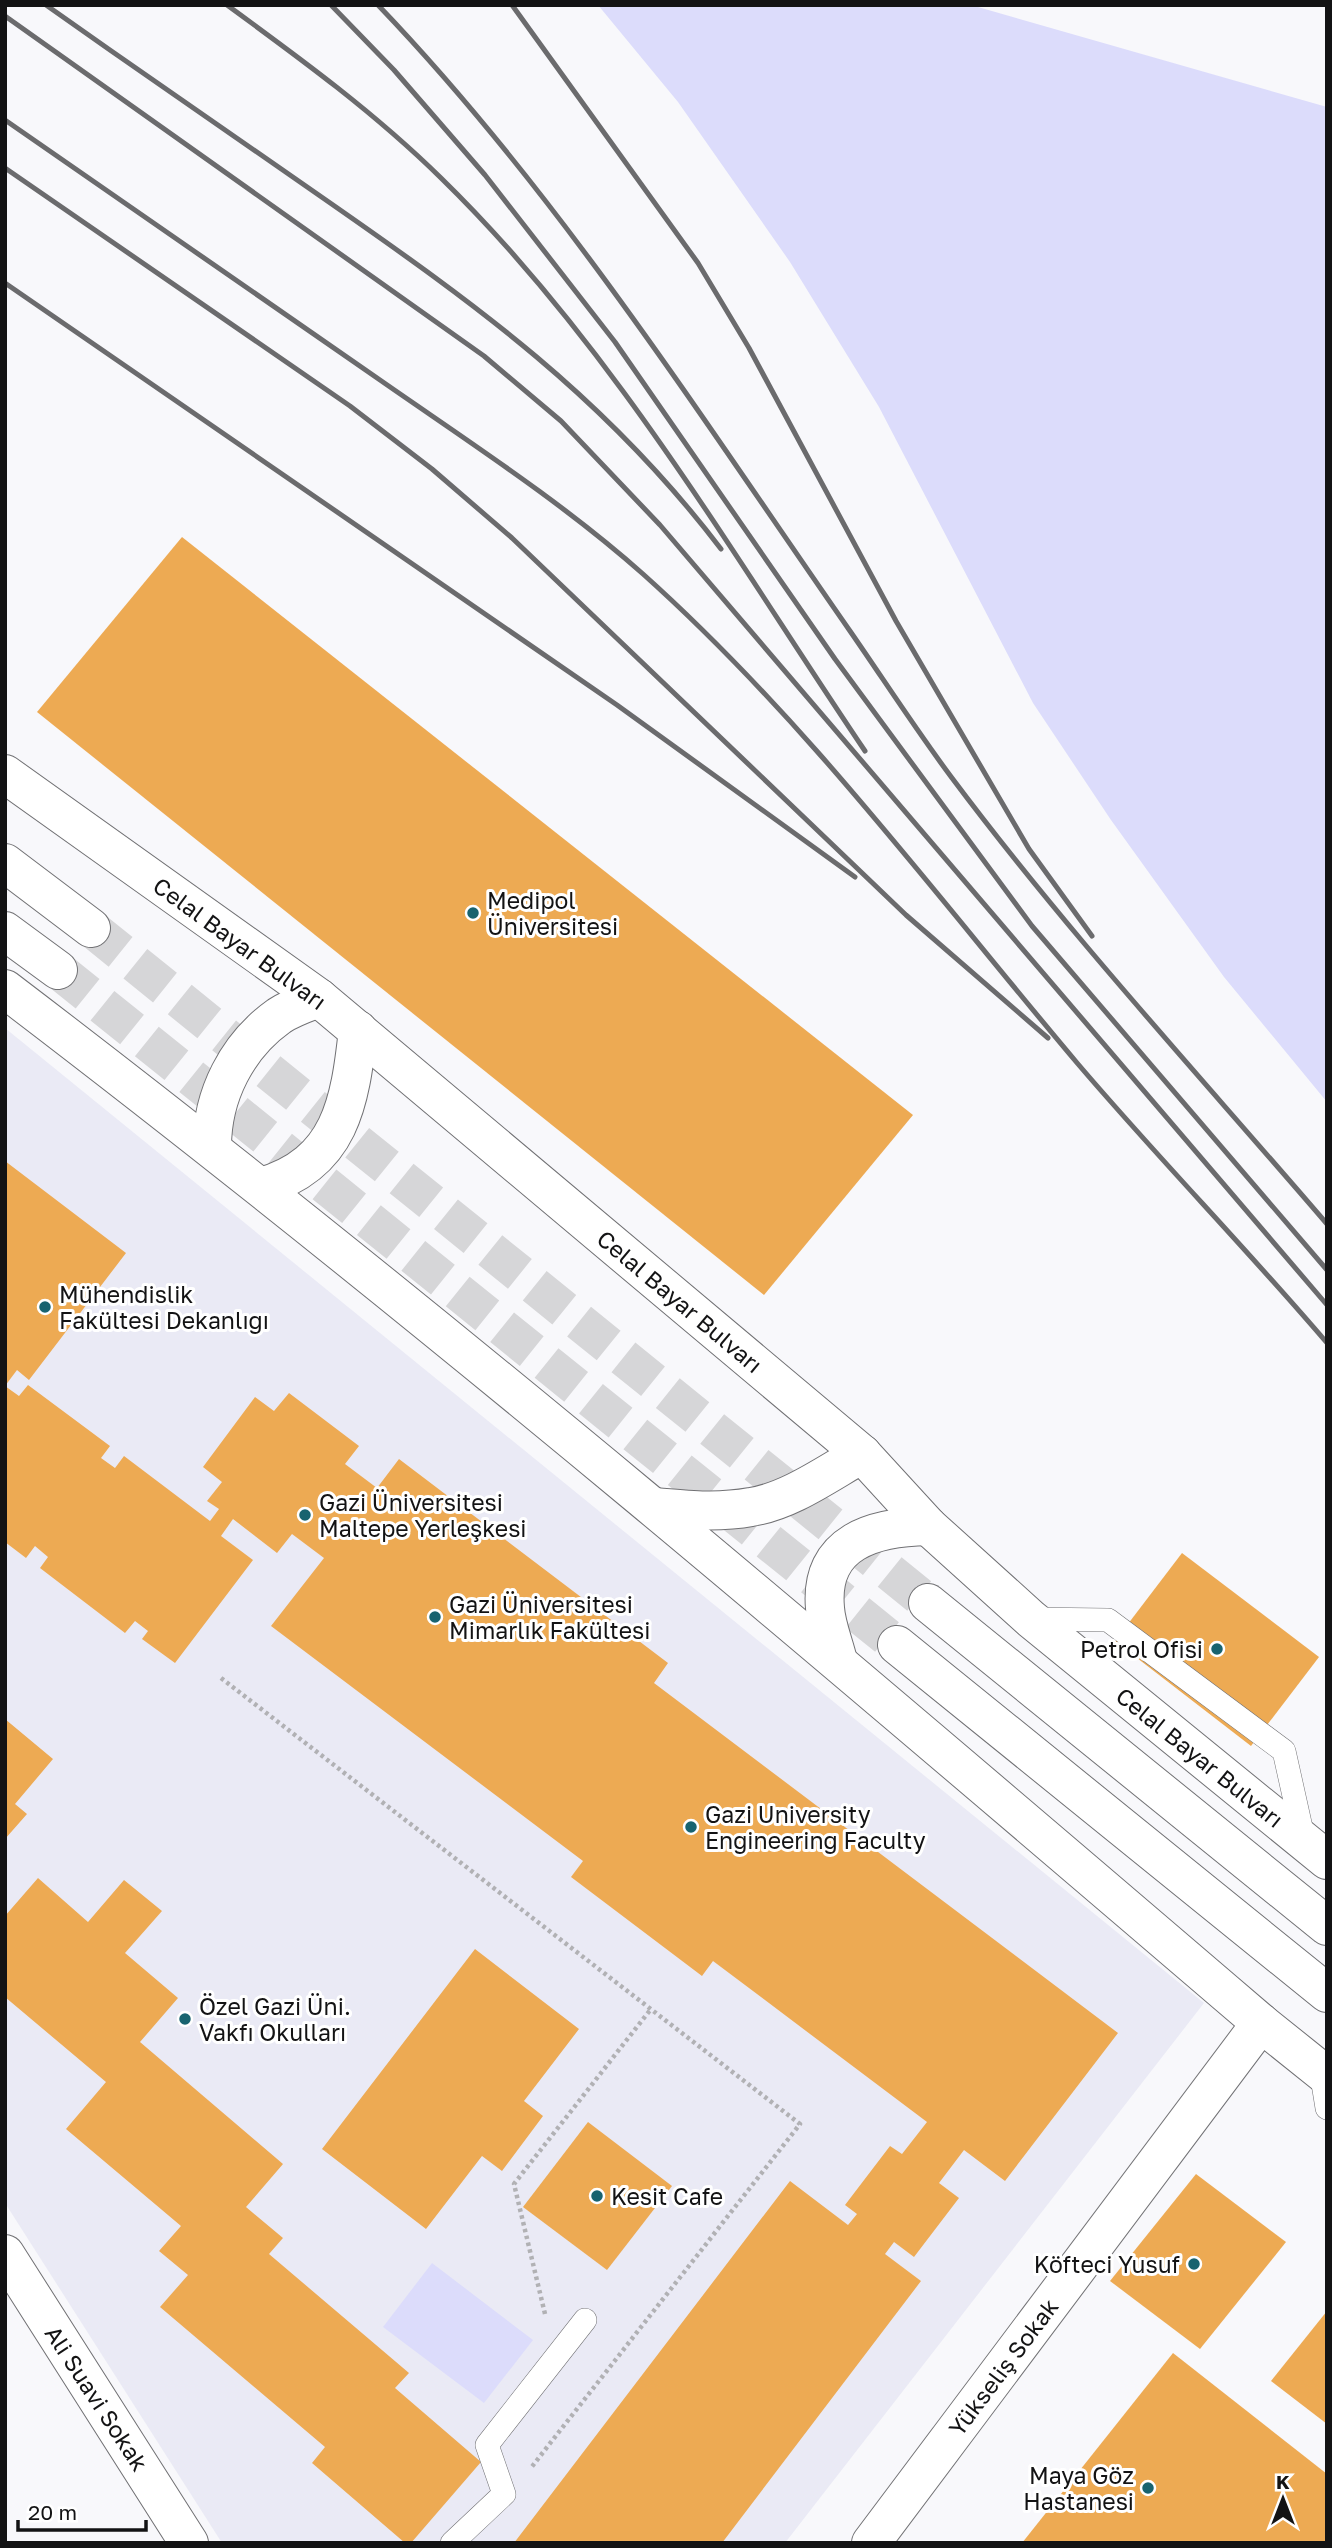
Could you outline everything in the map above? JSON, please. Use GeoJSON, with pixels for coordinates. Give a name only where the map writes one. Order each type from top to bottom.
{"type":"FeatureCollection","features":[{"type":"Feature","properties":{"kind":"main road","name":"Celal Bayar Bulvarı"},"geometry":{"type":"LineString","coordinates":[[5,774],[319,998],[358,1030],[862,1454],[928,1526],[1031,1619],[1315,1851]]}},
{"type":"Feature","properties":{"kind":"main road"},"geometry":{"type":"LineString","coordinates":[[5,863],[90,928]]}},
{"type":"Feature","properties":{"kind":"main road"},"geometry":{"type":"LineString","coordinates":[[5,931],[58,970]]}},
{"type":"Feature","properties":{"kind":"main road"},"geometry":{"type":"LineString","coordinates":[[5,989],[212,1147],[654,1507],[1261,2023],[1325,2085]]}},
{"type":"Feature","properties":{"kind":"main road"},"geometry":{"type":"LineString","coordinates":[[212,1147],[212,1118],[216,1106],[225,1082],[252,1038],[282,1014],[319,998]]}},
{"type":"Feature","properties":{"kind":"main road"},"geometry":{"type":"LineString","coordinates":[[261,1187],[287,1180],[316,1155],[340,1123],[351,1091],[358,1030]]}},
{"type":"Feature","properties":{"kind":"main road"},"geometry":{"type":"LineString","coordinates":[[654,1507],[708,1511],[753,1507],[801,1488],[862,1454]]}},
{"type":"Feature","properties":{"kind":"main road"},"geometry":{"type":"LineString","coordinates":[[838,1661],[825,1609],[825,1580],[839,1555],[865,1534],[892,1526],[928,1526]]}},
{"type":"Feature","properties":{"kind":"main road"},"geometry":{"type":"LineString","coordinates":[[928,1603],[1327,1926]]}},
{"type":"Feature","properties":{"kind":"main road"},"geometry":{"type":"LineString","coordinates":[[897,1645],[1327,1993]]}},
{"type":"Feature","properties":{"kind":"main road","name":"Yükseliş Sokak"},"geometry":{"type":"LineString","coordinates":[[871,2543],[1261,2023]]}},
{"type":"Feature","properties":{"kind":"main road","name":"Ali Suavi Sokak"},"geometry":{"type":"LineString","coordinates":[[5,2254],[190,2543]]}},
{"type":"Feature","properties":{"kind":"lane"},"geometry":{"type":"LineString","coordinates":[[1031,1619],[1108,1620],[1284,1751],[1315,1851]]}},
{"type":"Feature","properties":{"kind":"lane"},"geometry":{"type":"LineString","coordinates":[[453,2543],[504,2494],[486,2445],[585,2320]]}},
{"type":"Feature","properties":{"kind":"path"},"geometry":{"type":"LineString","coordinates":[[221,1678],[800,2124],[534,2466],[504,2494]]}},
{"type":"Feature","properties":{"kind":"path"},"geometry":{"type":"LineString","coordinates":[[546,2316],[514,2184],[651,2009]]}},
{"type":"Feature","properties":{"kind":"shaded area"},"geometry":{"type":"Polygon","coordinates":[[[598,5],[971,5],[1327,107],[1327,1102],[1224,977],[1111,820],[1033,703],[879,407],[790,262],[678,102],[598,5]]]}},
{"type":"Feature","properties":{"kind":"shaded area","name":"Gazi Üniversitesi Maltepe Yerleşkesi"},"geometry":{"type":"Polygon","coordinates":[[[5,1028],[1204,2003],[785,2543],[222,2543],[5,2203],[5,1028]]]}},
{"type":"Feature","properties":{"kind":"shaded area"},"geometry":{"type":"Polygon","coordinates":[[[432,2263],[533,2340],[484,2403],[383,2327],[432,2263]]]}},
{"type":"Feature","properties":{"kind":"building","name":"Medipol Üniversitesi"},"geometry":{"type":"Polygon","coordinates":[[[182,537],[913,1115],[764,1295],[37,712],[182,537]]]}},
{"type":"Feature","properties":{"kind":"building","name":"Mühendislik Fakültesi Dekanlığı"},"geometry":{"type":"Polygon","coordinates":[[[5,1161],[126,1253],[29,1380],[17,1370],[5,1386],[5,1161]]]}},
{"type":"Feature","properties":{"kind":"building"},"geometry":{"type":"Polygon","coordinates":[[[28,1385],[110,1446],[101,1458],[115,1468],[124,1456],[210,1521],[219,1509],[207,1501],[222,1482],[203,1467],[255,1397],[274,1411],[289,1393],[359,1446],[345,1464],[377,1488],[399,1459],[668,1663],[654,1683],[1118,2033],[1005,2181],[964,2150],[939,2183],[959,2198],[914,2257],[894,2242],[885,2254],[921,2281],[722,2543],[514,2543],[790,2181],[848,2225],[857,2214],[845,2205],[890,2146],[902,2154],[927,2122],[713,1961],[702,1976],[571,1877],[583,1861],[271,1626],[324,1558],[292,1534],[277,1553],[233,1519],[221,1536],[253,1560],[175,1663],[142,1639],[148,1631],[135,1621],[125,1633],[40,1568],[48,1557],[35,1546],[26,1558],[5,1542],[5,1386],[19,1396],[28,1385]]]}},
{"type":"Feature","properties":{"kind":"building"},"geometry":{"type":"Polygon","coordinates":[[[1182,1553],[1319,1657],[1251,1746],[1115,1641],[1182,1553]]]}},
{"type":"Feature","properties":{"kind":"building"},"geometry":{"type":"Polygon","coordinates":[[[5,1719],[53,1759],[15,1804],[27,1814],[5,1839],[5,1719]]]}},
{"type":"Feature","properties":{"kind":"building"},"geometry":{"type":"Polygon","coordinates":[[[38,1878],[88,1922],[124,1880],[162,1911],[125,1953],[178,1998],[140,2042],[283,2164],[246,2207],[283,2238],[269,2254],[409,2373],[395,2388],[481,2462],[411,2543],[405,2543],[312,2463],[325,2447],[160,2307],[188,2275],[159,2251],[181,2226],[66,2129],[106,2082],[5,1997],[5,1916],[38,1878]]]}},
{"type":"Feature","properties":{"kind":"building"},"geometry":{"type":"Polygon","coordinates":[[[475,1949],[579,2029],[524,2101],[543,2116],[502,2171],[482,2156],[426,2229],[322,2149],[475,1949]]]}},
{"type":"Feature","properties":{"kind":"building","name":"Kesit Cafe"},"geometry":{"type":"Polygon","coordinates":[[[588,2122],[672,2186],[607,2270],[523,2207],[588,2122]]]}},
{"type":"Feature","properties":{"kind":"building"},"geometry":{"type":"Polygon","coordinates":[[[1196,2174],[1286,2242],[1200,2349],[1110,2281],[1196,2174]]]}},
{"type":"Feature","properties":{"kind":"building"},"geometry":{"type":"Polygon","coordinates":[[[1327,2311],[1327,2424],[1271,2381],[1327,2311]]]}},
{"type":"Feature","properties":{"kind":"building","name":"Maya Göz Hastanesi"},"geometry":{"type":"Polygon","coordinates":[[[1173,2353],[1327,2474],[1327,2543],[1022,2543],[1173,2353]]]}},
{"type":"Feature","properties":{"kind":"tunnel"},"geometry":{"type":"LineString","coordinates":[[91,928],[928,1603]]}},
{"type":"Feature","properties":{"kind":"tunnel"},"geometry":{"type":"LineString","coordinates":[[58,970],[897,1645]]}},
{"type":"Feature","properties":{"kind":"railway"},"geometry":{"type":"LineString","coordinates":[[46,5],[380,238],[537,357],[632,446],[721,549]]}},
{"type":"Feature","properties":{"kind":"railway"},"geometry":{"type":"LineString","coordinates":[[227,5],[310,66],[390,131],[441,178],[503,242],[561,310],[667,453],[865,751]]}},
{"type":"Feature","properties":{"kind":"railway"},"geometry":{"type":"LineString","coordinates":[[331,5],[394,70],[485,175],[615,342],[835,659],[1032,926],[1327,1270]]}},
{"type":"Feature","properties":{"kind":"railway"},"geometry":{"type":"LineString","coordinates":[[378,5],[444,77],[568,230],[683,389],[926,742],[996,836],[1088,948],[1327,1224]]}},
{"type":"Feature","properties":{"kind":"railway"},"geometry":{"type":"LineString","coordinates":[[512,5],[698,263],[749,348],[896,621],[1029,849],[1092,936]]}},
{"type":"Feature","properties":{"kind":"railway"},"geometry":{"type":"LineString","coordinates":[[5,16],[484,356],[561,421],[660,525],[1327,1305]]}},
{"type":"Feature","properties":{"kind":"railway"},"geometry":{"type":"LineString","coordinates":[[5,120],[514,473],[580,522],[643,574],[703,630],[816,750],[1078,1064],[1327,1343]]}},
{"type":"Feature","properties":{"kind":"railway"},"geometry":{"type":"LineString","coordinates":[[5,168],[350,406],[432,469],[512,538],[906,915],[1048,1038]]}},
{"type":"Feature","properties":{"kind":"railway"},"geometry":{"type":"LineString","coordinates":[[5,283],[617,705],[855,877]]}},
{"type":"Feature","properties":{"kind":"place","name":"Medipol Üniversitesi"},"geometry":{"type":"Point","coordinates":[473,913]}},
{"type":"Feature","properties":{"kind":"place","name":"Mühendislik Fakültesi Dekanlığı"},"geometry":{"type":"Point","coordinates":[45,1307]}},
{"type":"Feature","properties":{"kind":"place","name":"Gazi Üniversitesi Maltepe Yerleşkesi"},"geometry":{"type":"Point","coordinates":[305,1515]}},
{"type":"Feature","properties":{"kind":"place","name":"Gazi Üniversitesi Mimarlık Fakültesi"},"geometry":{"type":"Point","coordinates":[435,1617]}},
{"type":"Feature","properties":{"kind":"place","name":"Petrol Ofisi"},"geometry":{"type":"Point","coordinates":[1217,1649]}},
{"type":"Feature","properties":{"kind":"place","name":"Gazi University Engineering Faculty"},"geometry":{"type":"Point","coordinates":[691,1827]}},
{"type":"Feature","properties":{"kind":"place","name":"Özel Gazi Üni. Vakfı Okulları"},"geometry":{"type":"Point","coordinates":[185,2019]}},
{"type":"Feature","properties":{"kind":"place","name":"Kesit Cafe"},"geometry":{"type":"Point","coordinates":[597,2196]}},
{"type":"Feature","properties":{"kind":"place","name":"Köfteci Yusuf"},"geometry":{"type":"Point","coordinates":[1194,2264]}},
{"type":"Feature","properties":{"kind":"place","name":"Maya Göz Hastanesi"},"geometry":{"type":"Point","coordinates":[1148,2488]}}]}
